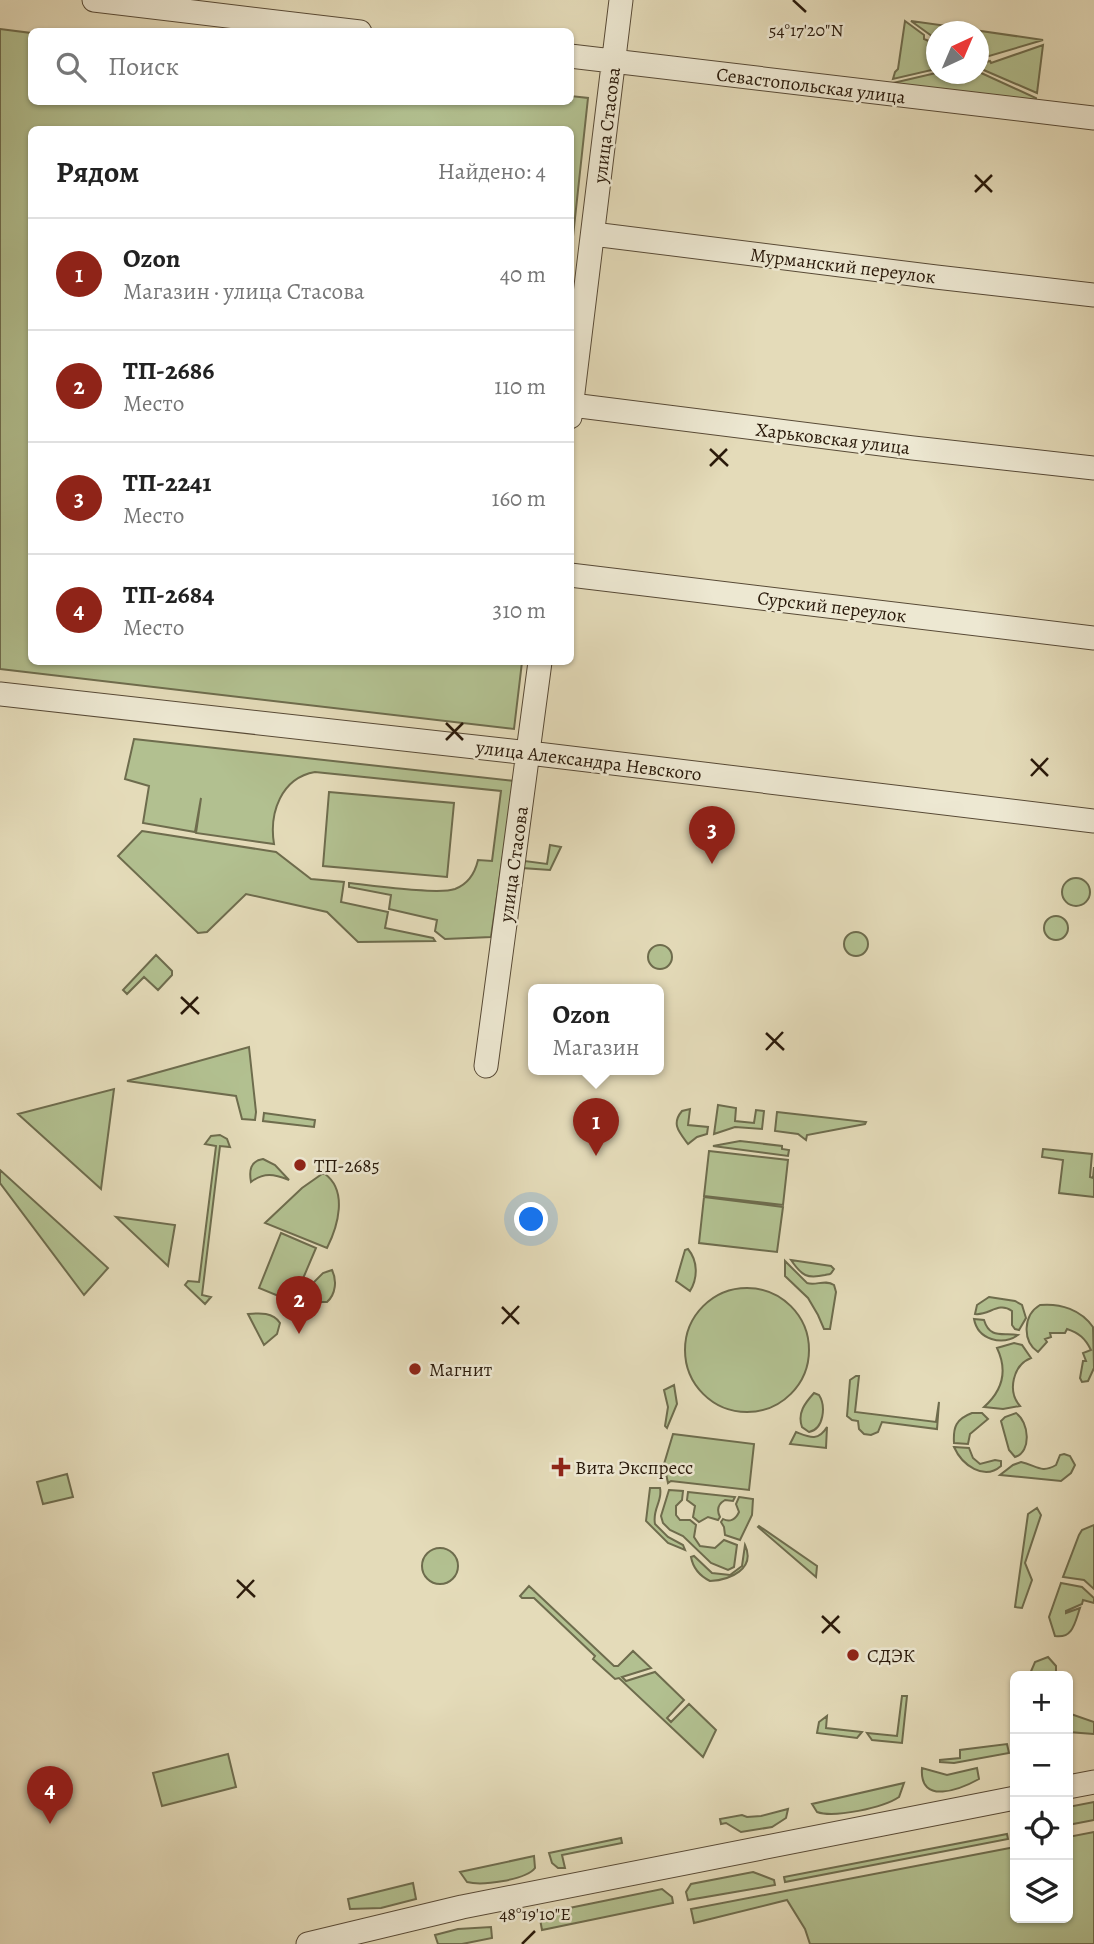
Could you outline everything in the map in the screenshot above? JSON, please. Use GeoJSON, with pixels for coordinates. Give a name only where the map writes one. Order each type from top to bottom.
{"type":"FeatureCollection","features":[{"type":"Feature","properties":{"kind":"street"},"geometry":{"type":"LineString","coordinates":[[94,0],[327,28]]}},
{"type":"Feature","properties":{"kind":"street","name":"улица Стасова"},"geometry":{"type":"LineString","coordinates":[[574,387],[621,0]]}},
{"type":"Feature","properties":{"kind":"street","name":"Севастопольская улица"},"geometry":{"type":"LineString","coordinates":[[574,56],[1094,118]]}},
{"type":"Feature","properties":{"kind":"street","name":"Мурманский переулок"},"geometry":{"type":"LineString","coordinates":[[593,234],[1094,295]]}},
{"type":"Feature","properties":{"kind":"street","name":"Харьковская улица"},"geometry":{"type":"LineString","coordinates":[[574,411],[1094,468]]}},
{"type":"Feature","properties":{"kind":"street","name":"Сурский переулок"},"geometry":{"type":"LineString","coordinates":[[574,575],[1094,638]]}},
{"type":"Feature","properties":{"kind":"street","name":"улица Стасова"},"geometry":{"type":"LineString","coordinates":[[486,1066],[540,665]]}},
{"type":"Feature","properties":{"kind":"street","name":"улица Александра Невского"},"geometry":{"type":"LineString","coordinates":[[0,694],[529,753],[1094,821]]}},
{"type":"Feature","properties":{"kind":"street"},"geometry":{"type":"LineString","coordinates":[[1073,1786],[1094,1782]]}},
{"type":"Feature","properties":{"kind":"street"},"geometry":{"type":"LineString","coordinates":[[308,1944],[462,1907],[1010,1799]]}},
{"type":"Feature","properties":{"kind":"green space"},"geometry":{"type":"Polygon","coordinates":[[[905,21],[924,35],[926,71],[893,79],[898,69],[905,21]]]}},
{"type":"Feature","properties":{"kind":"green space"},"geometry":{"type":"Polygon","coordinates":[[[911,21],[926,23],[926,32],[911,21]]]}},
{"type":"Feature","properties":{"kind":"green space"},"geometry":{"type":"Polygon","coordinates":[[[0,29],[28,33],[28,105],[574,105],[574,96],[588,98],[574,227],[574,126],[28,126],[28,665],[522,665],[514,729],[0,669],[0,29]]]}},
{"type":"Feature","properties":{"kind":"green space"},"geometry":{"type":"Polygon","coordinates":[[[989,32],[1043,40],[989,56],[989,32]]]}},
{"type":"Feature","properties":{"kind":"green space"},"geometry":{"type":"Polygon","coordinates":[[[1043,45],[1037,93],[989,72],[989,61],[991,63],[1043,45]]]}},
{"type":"Feature","properties":{"kind":"green space"},"geometry":{"type":"Polygon","coordinates":[[[926,75],[926,84],[989,84],[989,77],[1036,98],[1035,106],[893,83],[926,75]]]}},
{"type":"Feature","properties":{"kind":"green space"},"geometry":{"type":"Polygon","coordinates":[[[134,739],[514,781],[491,937],[445,939],[435,931],[437,920],[389,909],[391,895],[349,887],[349,883],[434,891],[460,887],[470,878],[478,860],[492,861],[501,791],[315,772],[294,781],[280,799],[274,821],[274,844],[196,833],[201,798],[195,832],[143,823],[149,786],[125,779],[134,739]]]}},
{"type":"Feature","properties":{"kind":"green space"},"geometry":{"type":"Polygon","coordinates":[[[329,792],[454,803],[447,877],[323,866],[329,792]]]}},
{"type":"Feature","properties":{"kind":"green space"},"geometry":{"type":"Polygon","coordinates":[[[142,831],[276,852],[311,879],[344,882],[341,902],[388,912],[385,928],[433,938],[435,941],[358,942],[327,912],[246,894],[207,932],[198,933],[118,856],[142,831]]]}},
{"type":"Feature","properties":{"kind":"green space"},"geometry":{"type":"Polygon","coordinates":[[[550,845],[561,847],[550,870],[522,868],[525,861],[547,864],[550,845]]]}},
{"type":"Feature","properties":{"kind":"green space"},"geometry":{"type":"Polygon","coordinates":[[[1076,878],[1086,882],[1090,892],[1086,902],[1076,906],[1066,902],[1062,892],[1066,882],[1076,878]]]}},
{"type":"Feature","properties":{"kind":"green space"},"geometry":{"type":"Polygon","coordinates":[[[1056,916],[1067,923],[1068,928],[1061,939],[1056,940],[1045,933],[1044,928],[1051,917],[1056,916]]]}},
{"type":"Feature","properties":{"kind":"green space"},"geometry":{"type":"Polygon","coordinates":[[[856,932],[867,939],[868,944],[861,955],[856,956],[845,949],[844,944],[851,933],[856,932]]]}},
{"type":"Feature","properties":{"kind":"green space"},"geometry":{"type":"Polygon","coordinates":[[[660,945],[671,952],[672,957],[665,968],[660,969],[649,962],[648,957],[655,946],[660,945]]]}},
{"type":"Feature","properties":{"kind":"green space"},"geometry":{"type":"Polygon","coordinates":[[[156,955],[172,971],[172,975],[158,990],[144,977],[127,994],[123,990],[156,955]]]}},
{"type":"Feature","properties":{"kind":"green space"},"geometry":{"type":"Polygon","coordinates":[[[249,1047],[255,1120],[242,1119],[236,1096],[127,1081],[249,1047]]]}},
{"type":"Feature","properties":{"kind":"green space"},"geometry":{"type":"Polygon","coordinates":[[[114,1089],[101,1189],[18,1114],[114,1089]]]}},
{"type":"Feature","properties":{"kind":"green space"},"geometry":{"type":"Polygon","coordinates":[[[718,1105],[736,1108],[735,1121],[754,1123],[756,1110],[764,1111],[762,1129],[735,1127],[714,1134],[718,1105]]]}},
{"type":"Feature","properties":{"kind":"green space"},"geometry":{"type":"Polygon","coordinates":[[[690,1109],[688,1125],[708,1127],[707,1134],[688,1144],[679,1132],[677,1120],[682,1111],[690,1109]]]}},
{"type":"Feature","properties":{"kind":"green space"},"geometry":{"type":"Polygon","coordinates":[[[777,1112],[866,1122],[807,1135],[806,1140],[798,1134],[775,1131],[777,1112]]]}},
{"type":"Feature","properties":{"kind":"green space"},"geometry":{"type":"Polygon","coordinates":[[[264,1113],[315,1120],[314,1127],[263,1121],[264,1113]]]}},
{"type":"Feature","properties":{"kind":"green space"},"geometry":{"type":"Polygon","coordinates":[[[220,1135],[227,1139],[230,1147],[220,1146],[202,1295],[211,1297],[205,1304],[185,1285],[188,1281],[199,1282],[216,1146],[205,1144],[211,1136],[220,1135]]]}},
{"type":"Feature","properties":{"kind":"green space"},"geometry":{"type":"Polygon","coordinates":[[[740,1141],[782,1146],[782,1149],[789,1150],[788,1156],[713,1146],[740,1141]]]}},
{"type":"Feature","properties":{"kind":"green space"},"geometry":{"type":"Polygon","coordinates":[[[1043,1149],[1092,1154],[1090,1177],[1093,1178],[1094,1167],[1094,1197],[1059,1193],[1063,1160],[1042,1157],[1043,1149]]]}},
{"type":"Feature","properties":{"kind":"green space"},"geometry":{"type":"Polygon","coordinates":[[[709,1151],[788,1160],[783,1205],[704,1196],[709,1151]]]}},
{"type":"Feature","properties":{"kind":"green space"},"geometry":{"type":"Polygon","coordinates":[[[263,1159],[275,1165],[289,1180],[269,1175],[251,1182],[251,1167],[263,1159]]]}},
{"type":"Feature","properties":{"kind":"green space"},"geometry":{"type":"Polygon","coordinates":[[[0,1170],[108,1268],[84,1295],[0,1183],[0,1170]]]}},
{"type":"Feature","properties":{"kind":"green space"},"geometry":{"type":"Polygon","coordinates":[[[322,1174],[332,1181],[339,1199],[335,1230],[327,1248],[265,1223],[302,1188],[322,1174]]]}},
{"type":"Feature","properties":{"kind":"green space"},"geometry":{"type":"Polygon","coordinates":[[[704,1197],[783,1207],[777,1252],[699,1243],[704,1197]]]}},
{"type":"Feature","properties":{"kind":"green space"},"geometry":{"type":"Polygon","coordinates":[[[116,1217],[175,1225],[168,1266],[116,1217]]]}},
{"type":"Feature","properties":{"kind":"green space"},"geometry":{"type":"Polygon","coordinates":[[[281,1233],[316,1248],[293,1302],[259,1288],[281,1233]]]}},
{"type":"Feature","properties":{"kind":"green space"},"geometry":{"type":"Polygon","coordinates":[[[688,1249],[696,1270],[690,1291],[676,1281],[685,1250],[688,1249]]]}},
{"type":"Feature","properties":{"kind":"green space"},"geometry":{"type":"Polygon","coordinates":[[[791,1260],[831,1266],[834,1269],[830,1274],[809,1276],[798,1270],[791,1260]]]}},
{"type":"Feature","properties":{"kind":"green space"},"geometry":{"type":"Polygon","coordinates":[[[785,1261],[807,1283],[834,1285],[836,1292],[830,1329],[824,1329],[808,1298],[785,1276],[785,1261]]]}},
{"type":"Feature","properties":{"kind":"green space"},"geometry":{"type":"Polygon","coordinates":[[[332,1270],[334,1291],[327,1302],[321,1302],[314,1291],[313,1283],[323,1273],[332,1270]]]}},
{"type":"Feature","properties":{"kind":"green space"},"geometry":{"type":"Polygon","coordinates":[[[747,1288],[771,1293],[791,1306],[804,1326],[809,1350],[804,1374],[791,1394],[771,1407],[747,1412],[723,1407],[703,1394],[690,1374],[685,1350],[690,1326],[703,1306],[723,1293],[747,1288]]]}},
{"type":"Feature","properties":{"kind":"green space"},"geometry":{"type":"Polygon","coordinates":[[[989,1297],[1015,1301],[1022,1305],[1026,1318],[1019,1330],[1012,1325],[1012,1311],[1007,1308],[975,1314],[977,1305],[989,1297]]]}},
{"type":"Feature","properties":{"kind":"green space"},"geometry":{"type":"Polygon","coordinates":[[[1040,1305],[1070,1309],[1083,1316],[1093,1327],[1094,1368],[1088,1381],[1082,1382],[1080,1378],[1083,1361],[1086,1361],[1083,1353],[1091,1350],[1078,1334],[1067,1329],[1065,1333],[1050,1333],[1051,1337],[1045,1339],[1047,1342],[1038,1352],[1029,1341],[1028,1321],[1034,1309],[1040,1305]]]}},
{"type":"Feature","properties":{"kind":"green space"},"geometry":{"type":"Polygon","coordinates":[[[248,1314],[274,1317],[280,1323],[277,1334],[264,1345],[248,1314]]]}},
{"type":"Feature","properties":{"kind":"green space"},"geometry":{"type":"Polygon","coordinates":[[[974,1319],[984,1320],[994,1333],[1018,1335],[1005,1340],[992,1339],[980,1332],[974,1319]]]}},
{"type":"Feature","properties":{"kind":"green space"},"geometry":{"type":"Polygon","coordinates":[[[1014,1343],[1022,1345],[1031,1358],[1020,1366],[1014,1379],[1014,1393],[1020,1406],[1003,1409],[984,1407],[996,1394],[1002,1380],[1002,1365],[997,1348],[1014,1343]]]}},
{"type":"Feature","properties":{"kind":"green space"},"geometry":{"type":"Polygon","coordinates":[[[859,1376],[855,1412],[936,1422],[939,1402],[937,1429],[882,1422],[878,1432],[864,1434],[859,1429],[858,1421],[847,1416],[850,1380],[859,1376]]]}},
{"type":"Feature","properties":{"kind":"green space"},"geometry":{"type":"Polygon","coordinates":[[[674,1385],[677,1404],[667,1428],[668,1407],[664,1390],[674,1385]]]}},
{"type":"Feature","properties":{"kind":"green space"},"geometry":{"type":"Polygon","coordinates":[[[814,1393],[819,1395],[823,1411],[821,1422],[809,1432],[802,1427],[801,1413],[814,1393]]]}},
{"type":"Feature","properties":{"kind":"green space"},"geometry":{"type":"Polygon","coordinates":[[[972,1413],[982,1413],[988,1419],[970,1434],[968,1444],[954,1443],[957,1424],[972,1413]]]}},
{"type":"Feature","properties":{"kind":"green space"},"geometry":{"type":"Polygon","coordinates":[[[1016,1413],[1024,1423],[1027,1436],[1024,1449],[1015,1457],[1009,1450],[1001,1421],[1016,1413]]]}},
{"type":"Feature","properties":{"kind":"green space"},"geometry":{"type":"Polygon","coordinates":[[[827,1427],[826,1448],[790,1444],[796,1432],[809,1437],[817,1436],[827,1427]]]}},
{"type":"Feature","properties":{"kind":"green space"},"geometry":{"type":"Polygon","coordinates":[[[673,1434],[754,1444],[749,1490],[671,1481],[668,1483],[664,1464],[673,1434]]]}},
{"type":"Feature","properties":{"kind":"green space"},"geometry":{"type":"Polygon","coordinates":[[[954,1447],[969,1448],[973,1458],[980,1464],[995,1460],[1001,1461],[1001,1466],[988,1472],[974,1469],[962,1460],[954,1447]]]}},
{"type":"Feature","properties":{"kind":"green space"},"geometry":{"type":"Polygon","coordinates":[[[1060,1455],[1070,1456],[1075,1465],[1071,1473],[1061,1481],[1000,1475],[1021,1462],[1042,1469],[1051,1468],[1056,1465],[1060,1455]]]}},
{"type":"Feature","properties":{"kind":"green space"},"geometry":{"type":"Polygon","coordinates":[[[67,1474],[73,1497],[43,1504],[37,1482],[67,1474]]]}},
{"type":"Feature","properties":{"kind":"green space"},"geometry":{"type":"Polygon","coordinates":[[[650,1488],[660,1488],[655,1524],[668,1537],[683,1545],[685,1550],[668,1543],[646,1521],[650,1488]]]}},
{"type":"Feature","properties":{"kind":"green space"},"geometry":{"type":"Polygon","coordinates":[[[669,1490],[683,1491],[682,1500],[676,1506],[676,1515],[680,1520],[690,1520],[696,1525],[694,1537],[700,1546],[715,1548],[724,1540],[737,1545],[734,1567],[728,1570],[711,1563],[683,1536],[663,1523],[661,1516],[669,1490]]]}},
{"type":"Feature","properties":{"kind":"green space"},"geometry":{"type":"Polygon","coordinates":[[[688,1492],[735,1497],[733,1501],[725,1500],[719,1505],[718,1520],[708,1517],[699,1522],[693,1517],[695,1506],[687,1500],[688,1492]]]}},
{"type":"Feature","properties":{"kind":"green space"},"geometry":{"type":"Polygon","coordinates":[[[739,1497],[753,1499],[752,1515],[740,1540],[725,1535],[721,1522],[723,1519],[736,1517],[739,1512],[736,1504],[739,1497]]]}},
{"type":"Feature","properties":{"kind":"green space"},"geometry":{"type":"Polygon","coordinates":[[[1037,1508],[1041,1515],[1025,1563],[1032,1580],[1022,1608],[1015,1607],[1028,1514],[1037,1508]]]}},
{"type":"Feature","properties":{"kind":"green space"},"geometry":{"type":"Polygon","coordinates":[[[1094,1525],[1094,1589],[1084,1580],[1063,1577],[1079,1535],[1082,1530],[1094,1525]]]}},
{"type":"Feature","properties":{"kind":"green space"},"geometry":{"type":"Polygon","coordinates":[[[758,1527],[817,1566],[816,1577],[758,1527]]]}},
{"type":"Feature","properties":{"kind":"green space"},"geometry":{"type":"Polygon","coordinates":[[[745,1545],[747,1561],[744,1567],[725,1578],[710,1581],[703,1577],[692,1561],[691,1557],[694,1556],[712,1573],[730,1575],[742,1566],[745,1545]]]}},
{"type":"Feature","properties":{"kind":"green space"},"geometry":{"type":"Polygon","coordinates":[[[440,1548],[453,1553],[458,1566],[453,1579],[440,1584],[427,1579],[422,1566],[427,1553],[440,1548]]]}},
{"type":"Feature","properties":{"kind":"green space"},"geometry":{"type":"Polygon","coordinates":[[[1061,1583],[1082,1587],[1094,1598],[1094,1603],[1083,1600],[1082,1604],[1066,1611],[1080,1608],[1070,1632],[1055,1636],[1049,1617],[1061,1583]]]}},
{"type":"Feature","properties":{"kind":"green space"},"geometry":{"type":"Polygon","coordinates":[[[529,1586],[614,1666],[618,1666],[633,1651],[651,1668],[622,1677],[626,1681],[655,1672],[684,1700],[667,1718],[671,1722],[689,1704],[716,1730],[703,1757],[619,1678],[615,1679],[593,1659],[595,1656],[534,1598],[522,1598],[520,1596],[529,1586]]]}},
{"type":"Feature","properties":{"kind":"green space"},"geometry":{"type":"Polygon","coordinates":[[[1048,1657],[1056,1666],[1056,1671],[1031,1671],[1035,1662],[1048,1657]]]}},
{"type":"Feature","properties":{"kind":"green space"},"geometry":{"type":"Polygon","coordinates":[[[902,1696],[907,1696],[902,1743],[872,1740],[867,1733],[897,1736],[902,1696]]]}},
{"type":"Feature","properties":{"kind":"green space"},"geometry":{"type":"Polygon","coordinates":[[[1073,1715],[1094,1722],[1094,1734],[1073,1732],[1073,1715]]]}},
{"type":"Feature","properties":{"kind":"green space"},"geometry":{"type":"Polygon","coordinates":[[[827,1716],[826,1728],[862,1732],[857,1738],[817,1733],[819,1722],[827,1716]]]}},
{"type":"Feature","properties":{"kind":"green space"},"geometry":{"type":"Polygon","coordinates":[[[1007,1744],[1009,1753],[954,1763],[940,1762],[960,1758],[960,1750],[1007,1744]]]}},
{"type":"Feature","properties":{"kind":"green space"},"geometry":{"type":"Polygon","coordinates":[[[228,1754],[236,1787],[162,1806],[153,1773],[228,1754]]]}},
{"type":"Feature","properties":{"kind":"green space"},"geometry":{"type":"Polygon","coordinates":[[[922,1768],[947,1775],[977,1768],[979,1779],[943,1792],[927,1787],[923,1780],[922,1768]]]}},
{"type":"Feature","properties":{"kind":"green space"},"geometry":{"type":"Polygon","coordinates":[[[904,1783],[899,1797],[871,1808],[825,1814],[817,1812],[812,1804],[904,1783]]]}},
{"type":"Feature","properties":{"kind":"green space"},"geometry":{"type":"Polygon","coordinates":[[[1094,1802],[1094,1820],[1073,1824],[1073,1806],[1094,1802]]]}},
{"type":"Feature","properties":{"kind":"green space"},"geometry":{"type":"Polygon","coordinates":[[[788,1809],[786,1818],[772,1827],[741,1832],[726,1823],[721,1824],[720,1819],[742,1815],[761,1816],[788,1809]]]}},
{"type":"Feature","properties":{"kind":"green space"},"geometry":{"type":"Polygon","coordinates":[[[1094,1832],[1094,1944],[810,1944],[805,1929],[787,1900],[694,1923],[691,1909],[1010,1848],[1010,1923],[1073,1923],[1073,1836],[1094,1832]]]}},
{"type":"Feature","properties":{"kind":"green space"},"geometry":{"type":"Polygon","coordinates":[[[1007,1834],[1008,1839],[785,1882],[784,1877],[1007,1834]]]}},
{"type":"Feature","properties":{"kind":"green space"},"geometry":{"type":"Polygon","coordinates":[[[621,1838],[622,1843],[562,1855],[565,1868],[558,1868],[552,1863],[549,1853],[621,1838]]]}},
{"type":"Feature","properties":{"kind":"green space"},"geometry":{"type":"Polygon","coordinates":[[[534,1856],[535,1868],[523,1876],[503,1881],[467,1882],[460,1872],[534,1856]]]}},
{"type":"Feature","properties":{"kind":"green space"},"geometry":{"type":"Polygon","coordinates":[[[753,1872],[774,1880],[775,1885],[688,1900],[686,1892],[691,1884],[753,1872]]]}},
{"type":"Feature","properties":{"kind":"green space"},"geometry":{"type":"Polygon","coordinates":[[[413,1883],[416,1899],[381,1908],[350,1909],[348,1899],[413,1883]]]}},
{"type":"Feature","properties":{"kind":"green space"},"geometry":{"type":"Polygon","coordinates":[[[662,1889],[672,1897],[673,1903],[542,1930],[540,1919],[545,1913],[662,1889]]]}},
{"type":"Feature","properties":{"kind":"green space"},"geometry":{"type":"Polygon","coordinates":[[[491,1927],[492,1938],[462,1944],[438,1944],[435,1935],[458,1929],[491,1927]]]}},
{"type":"Feature","properties":{"kind":"place","name":"ТП-2241"},"geometry":{"type":"Point","coordinates":[712,864]}},
{"type":"Feature","properties":{"kind":"place","name":"Ozon"},"geometry":{"type":"Point","coordinates":[596,1156]}},
{"type":"Feature","properties":{"kind":"place","name":"ТП-2685"},"geometry":{"type":"Point","coordinates":[300,1165]}},
{"type":"Feature","properties":{"kind":"place","name":"ТП-2686"},"geometry":{"type":"Point","coordinates":[299,1334]}},
{"type":"Feature","properties":{"kind":"place","name":"Магнит"},"geometry":{"type":"Point","coordinates":[415,1369]}},
{"type":"Feature","properties":{"kind":"place","name":"Вита Экспресс"},"geometry":{"type":"Point","coordinates":[561,1467]}},
{"type":"Feature","properties":{"kind":"place","name":"СДЭК"},"geometry":{"type":"Point","coordinates":[853,1655]}},
{"type":"Feature","properties":{"kind":"place","name":"ТП-2684"},"geometry":{"type":"Point","coordinates":[50,1824]}}]}
